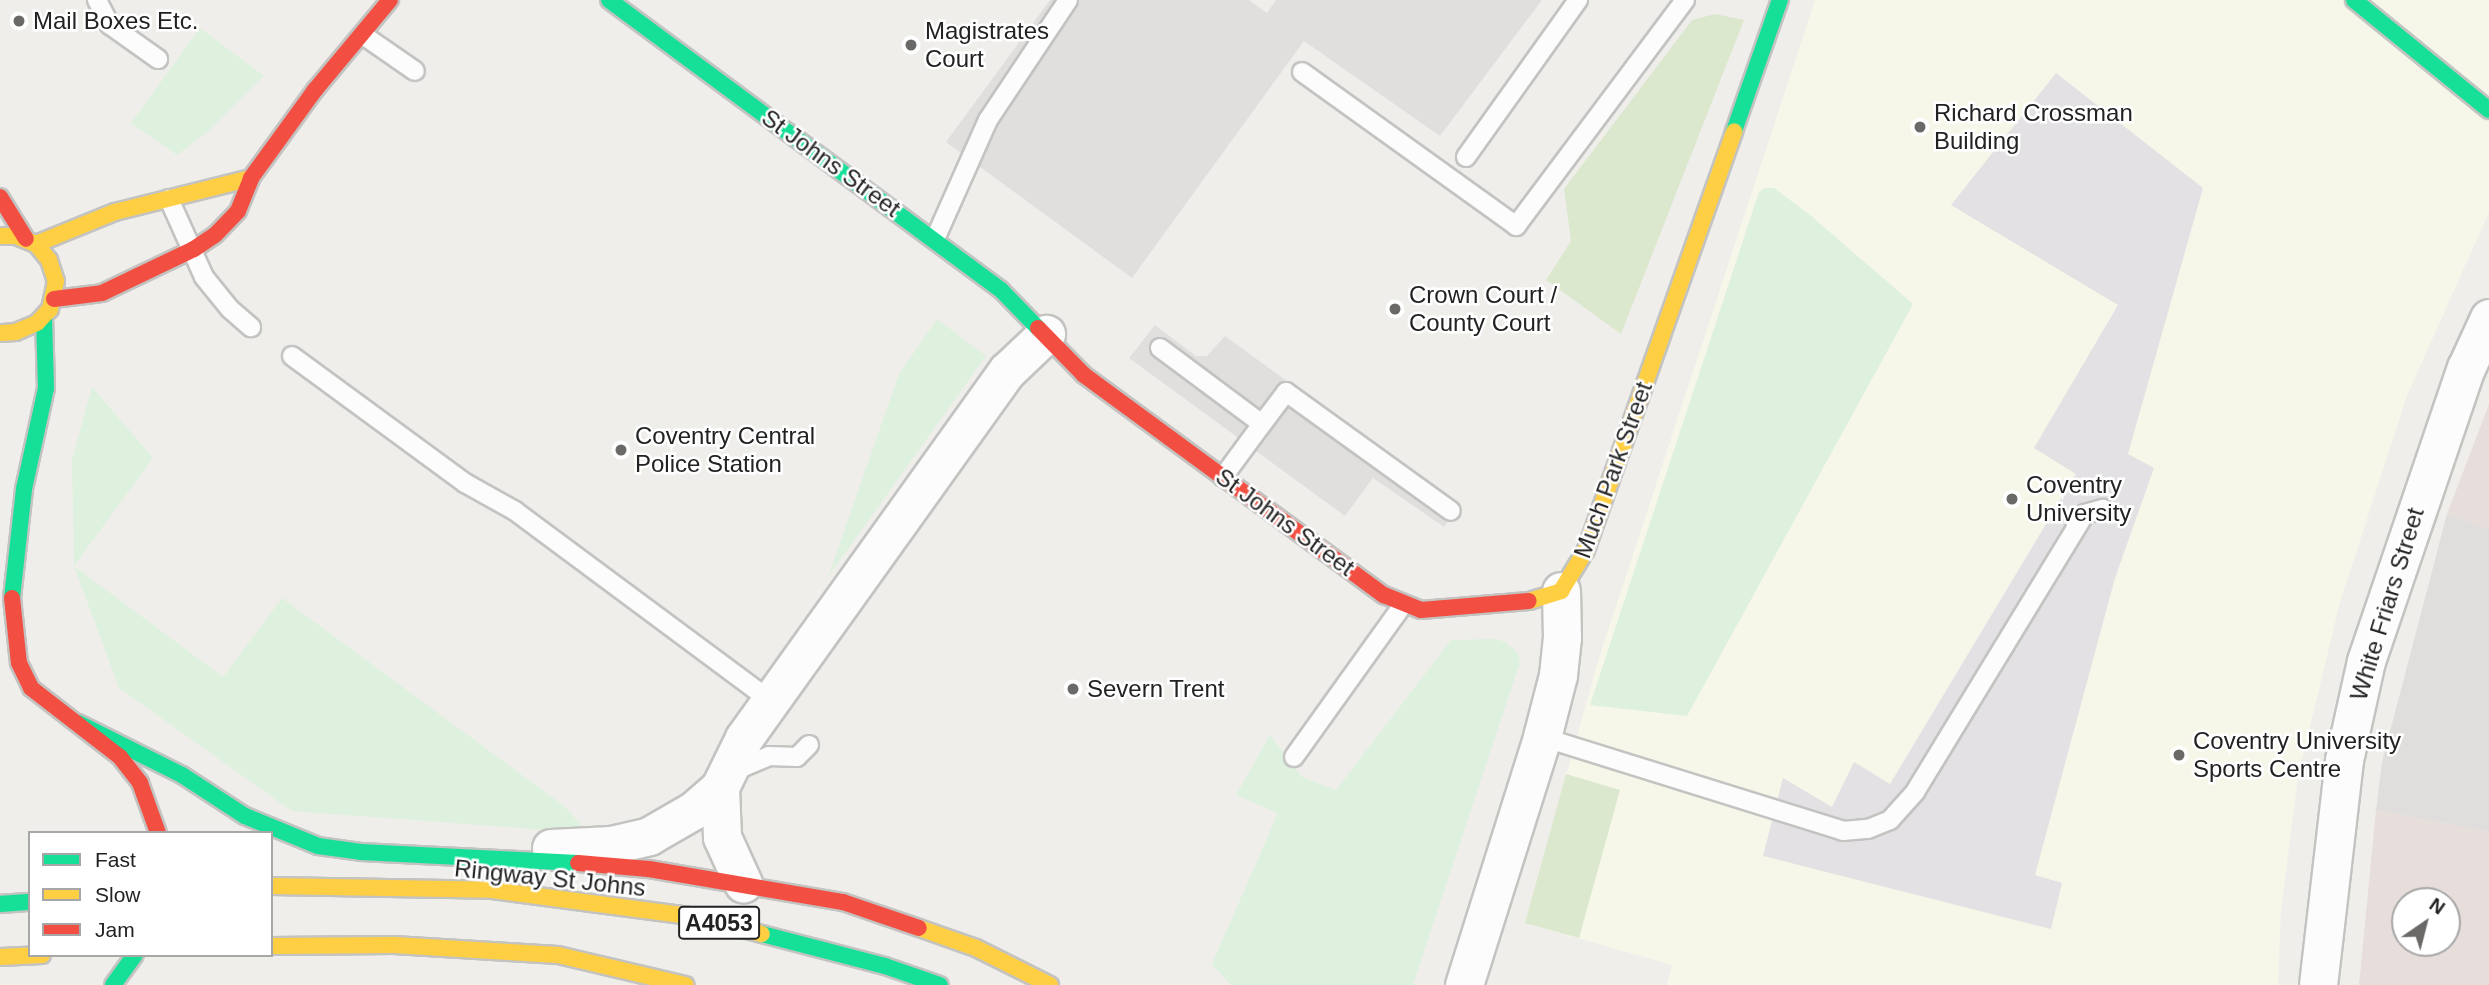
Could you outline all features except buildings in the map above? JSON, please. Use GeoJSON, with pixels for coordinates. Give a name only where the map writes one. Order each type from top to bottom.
{"type":"FeatureCollection","features":[{"type":"Feature","properties":{"kind":"main road"},"geometry":{"type":"LineString","coordinates":[[54,299],[102,293],[194,249],[215,235],[238,211],[251,178],[315,90],[390,0]]}},
{"type":"Feature","properties":{"kind":"main road","name":"St Johns Street"},"geometry":{"type":"LineString","coordinates":[[609,0],[1001,289],[1084,375],[1403,605],[1421,610],[1458,609],[1531,601],[1561,591]]}},
{"type":"Feature","properties":{"kind":"main road","name":"Much Park Street"},"geometry":{"type":"LineString","coordinates":[[1561,591],[1586,550],[1780,0]]}},
{"type":"Feature","properties":{"kind":"main road"},"geometry":{"type":"LineString","coordinates":[[2354,0],[2489,110]]}},
{"type":"Feature","properties":{"kind":"main road"},"geometry":{"type":"LineString","coordinates":[[0,236],[31,242],[116,212],[251,178]]}},
{"type":"Feature","properties":{"kind":"main road"},"geometry":{"type":"LineString","coordinates":[[0,197],[31,242],[54,269],[54,299],[44,317],[27,329],[0,332]]}},
{"type":"Feature","properties":{"kind":"main road"},"geometry":{"type":"LineString","coordinates":[[31,688],[19,663],[11,590],[24,489],[46,388],[44,317]]}},
{"type":"Feature","properties":{"kind":"main road"},"geometry":{"type":"LineString","coordinates":[[10,681],[31,688],[120,757],[140,783],[158,831]]}},
{"type":"Feature","properties":{"kind":"main road"},"geometry":{"type":"LineString","coordinates":[[78,723],[182,775],[245,816],[318,846],[361,852],[463,854],[649,869],[743,883],[843,902],[976,948],[1050,985]]}},
{"type":"Feature","properties":{"kind":"main road","name":"Ringway St Johns"},"geometry":{"type":"LineString","coordinates":[[273,886],[492,890],[697,917],[885,966],[940,985]]}},
{"type":"Feature","properties":{"kind":"main road"},"geometry":{"type":"LineString","coordinates":[[0,904],[28,902]]}},
{"type":"Feature","properties":{"kind":"main road"},"geometry":{"type":"LineString","coordinates":[[273,946],[394,945],[558,955],[686,985]]}},
{"type":"Feature","properties":{"kind":"main road"},"geometry":{"type":"LineString","coordinates":[[0,957],[28,956]]}},
{"type":"Feature","properties":{"kind":"main road"},"geometry":{"type":"LineString","coordinates":[[113,985],[134,957]]}},
{"type":"Feature","properties":{"kind":"street","name":"White Friars Street"},"geometry":{"type":"LineString","coordinates":[[2318,985],[2344,760],[2366,661],[2458,392],[2489,318]]}},
{"type":"Feature","properties":{"kind":"street"},"geometry":{"type":"LineString","coordinates":[[743,883],[722,837],[724,782],[744,738],[1007,371],[1046,334]]}},
{"type":"Feature","properties":{"kind":"street"},"geometry":{"type":"LineString","coordinates":[[1464,985],[1542,737],[1558,675],[1562,638],[1561,591]]}},
{"type":"Feature","properties":{"kind":"street"},"geometry":{"type":"LineString","coordinates":[[463,854],[611,845],[649,836],[694,810],[724,782]]}},
{"type":"Feature","properties":{"kind":"lane"},"geometry":{"type":"LineString","coordinates":[[97,0],[110,24],[158,59]]}},
{"type":"Feature","properties":{"kind":"lane"},"geometry":{"type":"LineString","coordinates":[[935,239],[989,120],[1069,0]]}},
{"type":"Feature","properties":{"kind":"lane"},"geometry":{"type":"LineString","coordinates":[[1466,158],[1578,0]]}},
{"type":"Feature","properties":{"kind":"lane"},"geometry":{"type":"LineString","coordinates":[[1302,72],[1516,226],[1685,0]]}},
{"type":"Feature","properties":{"kind":"lane"},"geometry":{"type":"LineString","coordinates":[[363,35],[415,71]]}},
{"type":"Feature","properties":{"kind":"lane"},"geometry":{"type":"LineString","coordinates":[[169,199],[194,249],[204,277],[215,293],[251,327]]}},
{"type":"Feature","properties":{"kind":"lane"},"geometry":{"type":"LineString","coordinates":[[1160,348],[1262,424]]}},
{"type":"Feature","properties":{"kind":"lane"},"geometry":{"type":"LineString","coordinates":[[292,356],[464,483],[514,510],[771,701]]}},
{"type":"Feature","properties":{"kind":"lane"},"geometry":{"type":"LineString","coordinates":[[1223,477],[1286,392],[1451,511]]}},
{"type":"Feature","properties":{"kind":"lane"},"geometry":{"type":"LineString","coordinates":[[1542,737],[1843,831],[1868,829],[1890,820],[1915,792],[2085,514],[2103,509]]}},
{"type":"Feature","properties":{"kind":"lane"},"geometry":{"type":"LineString","coordinates":[[1294,757],[1403,605]]}},
{"type":"Feature","properties":{"kind":"lane"},"geometry":{"type":"LineString","coordinates":[[724,782],[741,765],[769,756],[797,757],[809,744]]}},
{"type":"Feature","properties":{"kind":"shaded area"},"geometry":{"type":"Polygon","coordinates":[[[1050,0],[1249,0],[1267,13],[1276,0],[1542,0],[1440,136],[1304,41],[1132,278],[946,142],[1050,0]]]}},
{"type":"Feature","properties":{"kind":"shaded area","name":"Coventry University"},"geometry":{"type":"Polygon","coordinates":[[[1815,0],[2489,0],[2489,212],[2407,396],[2340,602],[2298,777],[2281,911],[2278,985],[1667,985],[1672,965],[1525,923],[1598,661],[1815,0]]]}},
{"type":"Feature","properties":{"kind":"shaded area"},"geometry":{"type":"Polygon","coordinates":[[[2056,73],[2203,188],[2128,454],[2154,468],[2115,578],[2035,875],[2062,883],[2051,929],[1763,856],[1783,778],[1832,807],[1854,762],[1890,784],[2076,474],[2034,448],[2118,305],[1951,205],[2056,73]]]}},
{"type":"Feature","properties":{"kind":"shaded area"},"geometry":{"type":"Polygon","coordinates":[[[1155,325],[1196,356],[1207,356],[1225,336],[1459,506],[1444,527],[1373,478],[1345,516],[1129,358],[1155,325]]]}},
{"type":"Feature","properties":{"kind":"shaded area"},"geometry":{"type":"Polygon","coordinates":[[[2489,404],[2489,529],[2447,514],[2489,404]]]}},
{"type":"Feature","properties":{"kind":"shaded area"},"geometry":{"type":"Polygon","coordinates":[[[2447,514],[2489,529],[2489,832],[2376,810],[2382,762],[2447,514]]]}},
{"type":"Feature","properties":{"kind":"shaded area"},"geometry":{"type":"Polygon","coordinates":[[[2376,810],[2489,832],[2489,985],[2359,985],[2376,810]]]}},
{"type":"Feature","properties":{"kind":"green space"},"geometry":{"type":"Polygon","coordinates":[[[1715,14],[1744,20],[1621,334],[1546,280],[1571,241],[1564,189],[1692,20],[1715,14]]]}},
{"type":"Feature","properties":{"kind":"green space"},"geometry":{"type":"Polygon","coordinates":[[[200,28],[264,76],[206,133],[177,155],[131,123],[200,28]]]}},
{"type":"Feature","properties":{"kind":"green space"},"geometry":{"type":"Polygon","coordinates":[[[1765,188],[1774,188],[1810,215],[1913,304],[1687,716],[1590,705],[1759,192],[1765,188]]]}},
{"type":"Feature","properties":{"kind":"green space"},"geometry":{"type":"Polygon","coordinates":[[[937,319],[986,356],[828,577],[899,374],[937,319]]]}},
{"type":"Feature","properties":{"kind":"green space"},"geometry":{"type":"Polygon","coordinates":[[[92,387],[153,458],[74,566],[72,460],[92,387]]]}},
{"type":"Feature","properties":{"kind":"green space"},"geometry":{"type":"Polygon","coordinates":[[[74,566],[223,677],[282,598],[564,806],[589,833],[292,811],[119,688],[74,566]]]}},
{"type":"Feature","properties":{"kind":"green space"},"geometry":{"type":"Polygon","coordinates":[[[1495,639],[1505,642],[1517,652],[1520,662],[1413,985],[1231,985],[1212,964],[1278,813],[1236,795],[1270,735],[1302,777],[1336,790],[1451,640],[1495,639]]]}},
{"type":"Feature","properties":{"kind":"green space"},"geometry":{"type":"Polygon","coordinates":[[[1566,774],[1620,790],[1579,938],[1525,923],[1566,774]]]}},
{"type":"Feature","properties":{"kind":"traffic: fast"},"geometry":{"type":"LineString","coordinates":[[609,0],[1001,290],[1038,328]]}},
{"type":"Feature","properties":{"kind":"traffic: fast"},"geometry":{"type":"LineString","coordinates":[[1734,131],[1780,0]]}},
{"type":"Feature","properties":{"kind":"traffic: fast"},"geometry":{"type":"LineString","coordinates":[[2354,0],[2489,110]]}},
{"type":"Feature","properties":{"kind":"traffic: fast"},"geometry":{"type":"LineString","coordinates":[[12,598],[24,489],[46,388],[44,316]]}},
{"type":"Feature","properties":{"kind":"traffic: fast"},"geometry":{"type":"LineString","coordinates":[[78,723],[182,775],[245,816],[318,846],[361,852],[578,863]]}},
{"type":"Feature","properties":{"kind":"traffic: fast"},"geometry":{"type":"LineString","coordinates":[[0,904],[28,902]]}},
{"type":"Feature","properties":{"kind":"traffic: fast"},"geometry":{"type":"LineString","coordinates":[[762,934],[885,966],[940,985]]}},
{"type":"Feature","properties":{"kind":"traffic: fast"},"geometry":{"type":"LineString","coordinates":[[113,985],[134,957]]}},
{"type":"Feature","properties":{"kind":"traffic: slow"},"geometry":{"type":"LineString","coordinates":[[1529,601],[1561,591],[1586,550],[1734,131]]}},
{"type":"Feature","properties":{"kind":"traffic: slow"},"geometry":{"type":"LineString","coordinates":[[36,244],[115,212],[251,178]]}},
{"type":"Feature","properties":{"kind":"traffic: slow"},"geometry":{"type":"LineString","coordinates":[[0,236],[16,236],[36,244],[49,260],[56,281],[50,309],[37,323],[16,332],[0,333]]}},
{"type":"Feature","properties":{"kind":"traffic: slow"},"geometry":{"type":"LineString","coordinates":[[273,886],[492,890],[697,917],[762,934]]}},
{"type":"Feature","properties":{"kind":"traffic: slow"},"geometry":{"type":"LineString","coordinates":[[919,928],[976,948],[1050,985]]}},
{"type":"Feature","properties":{"kind":"traffic: slow"},"geometry":{"type":"LineString","coordinates":[[273,946],[394,945],[558,955],[686,985]]}},
{"type":"Feature","properties":{"kind":"traffic: slow"},"geometry":{"type":"LineString","coordinates":[[0,957],[28,956]]}},
{"type":"Feature","properties":{"kind":"traffic: jam"},"geometry":{"type":"LineString","coordinates":[[54,299],[102,293],[194,249],[215,235],[238,211],[251,178],[315,90],[390,0]]}},
{"type":"Feature","properties":{"kind":"traffic: jam"},"geometry":{"type":"LineString","coordinates":[[0,197],[26,239]]}},
{"type":"Feature","properties":{"kind":"traffic: jam"},"geometry":{"type":"LineString","coordinates":[[1038,328],[1084,375],[1384,595],[1421,610],[1529,601]]}},
{"type":"Feature","properties":{"kind":"traffic: jam"},"geometry":{"type":"LineString","coordinates":[[12,598],[19,663],[31,688],[120,757],[140,783],[157,831]]}},
{"type":"Feature","properties":{"kind":"traffic: jam"},"geometry":{"type":"LineString","coordinates":[[578,863],[649,869],[843,902],[919,928]]}},
{"type":"Feature","properties":{"kind":"place","name":"Mail Boxes Etc."},"geometry":{"type":"Point","coordinates":[19,21]}},
{"type":"Feature","properties":{"kind":"place","name":"Magistrates Court"},"geometry":{"type":"Point","coordinates":[911,45]}},
{"type":"Feature","properties":{"kind":"place","name":"Richard Crossman Building"},"geometry":{"type":"Point","coordinates":[1920,127]}},
{"type":"Feature","properties":{"kind":"place","name":"Crown Court / County Court"},"geometry":{"type":"Point","coordinates":[1395,309]}},
{"type":"Feature","properties":{"kind":"place","name":"Coventry Central Police Station"},"geometry":{"type":"Point","coordinates":[621,450]}},
{"type":"Feature","properties":{"kind":"place","name":"Coventry University"},"geometry":{"type":"Point","coordinates":[2012,499]}},
{"type":"Feature","properties":{"kind":"place","name":"Severn Trent"},"geometry":{"type":"Point","coordinates":[1073,689]}},
{"type":"Feature","properties":{"kind":"place","name":"Coventry University Sports Centre"},"geometry":{"type":"Point","coordinates":[2179,755]}}]}
